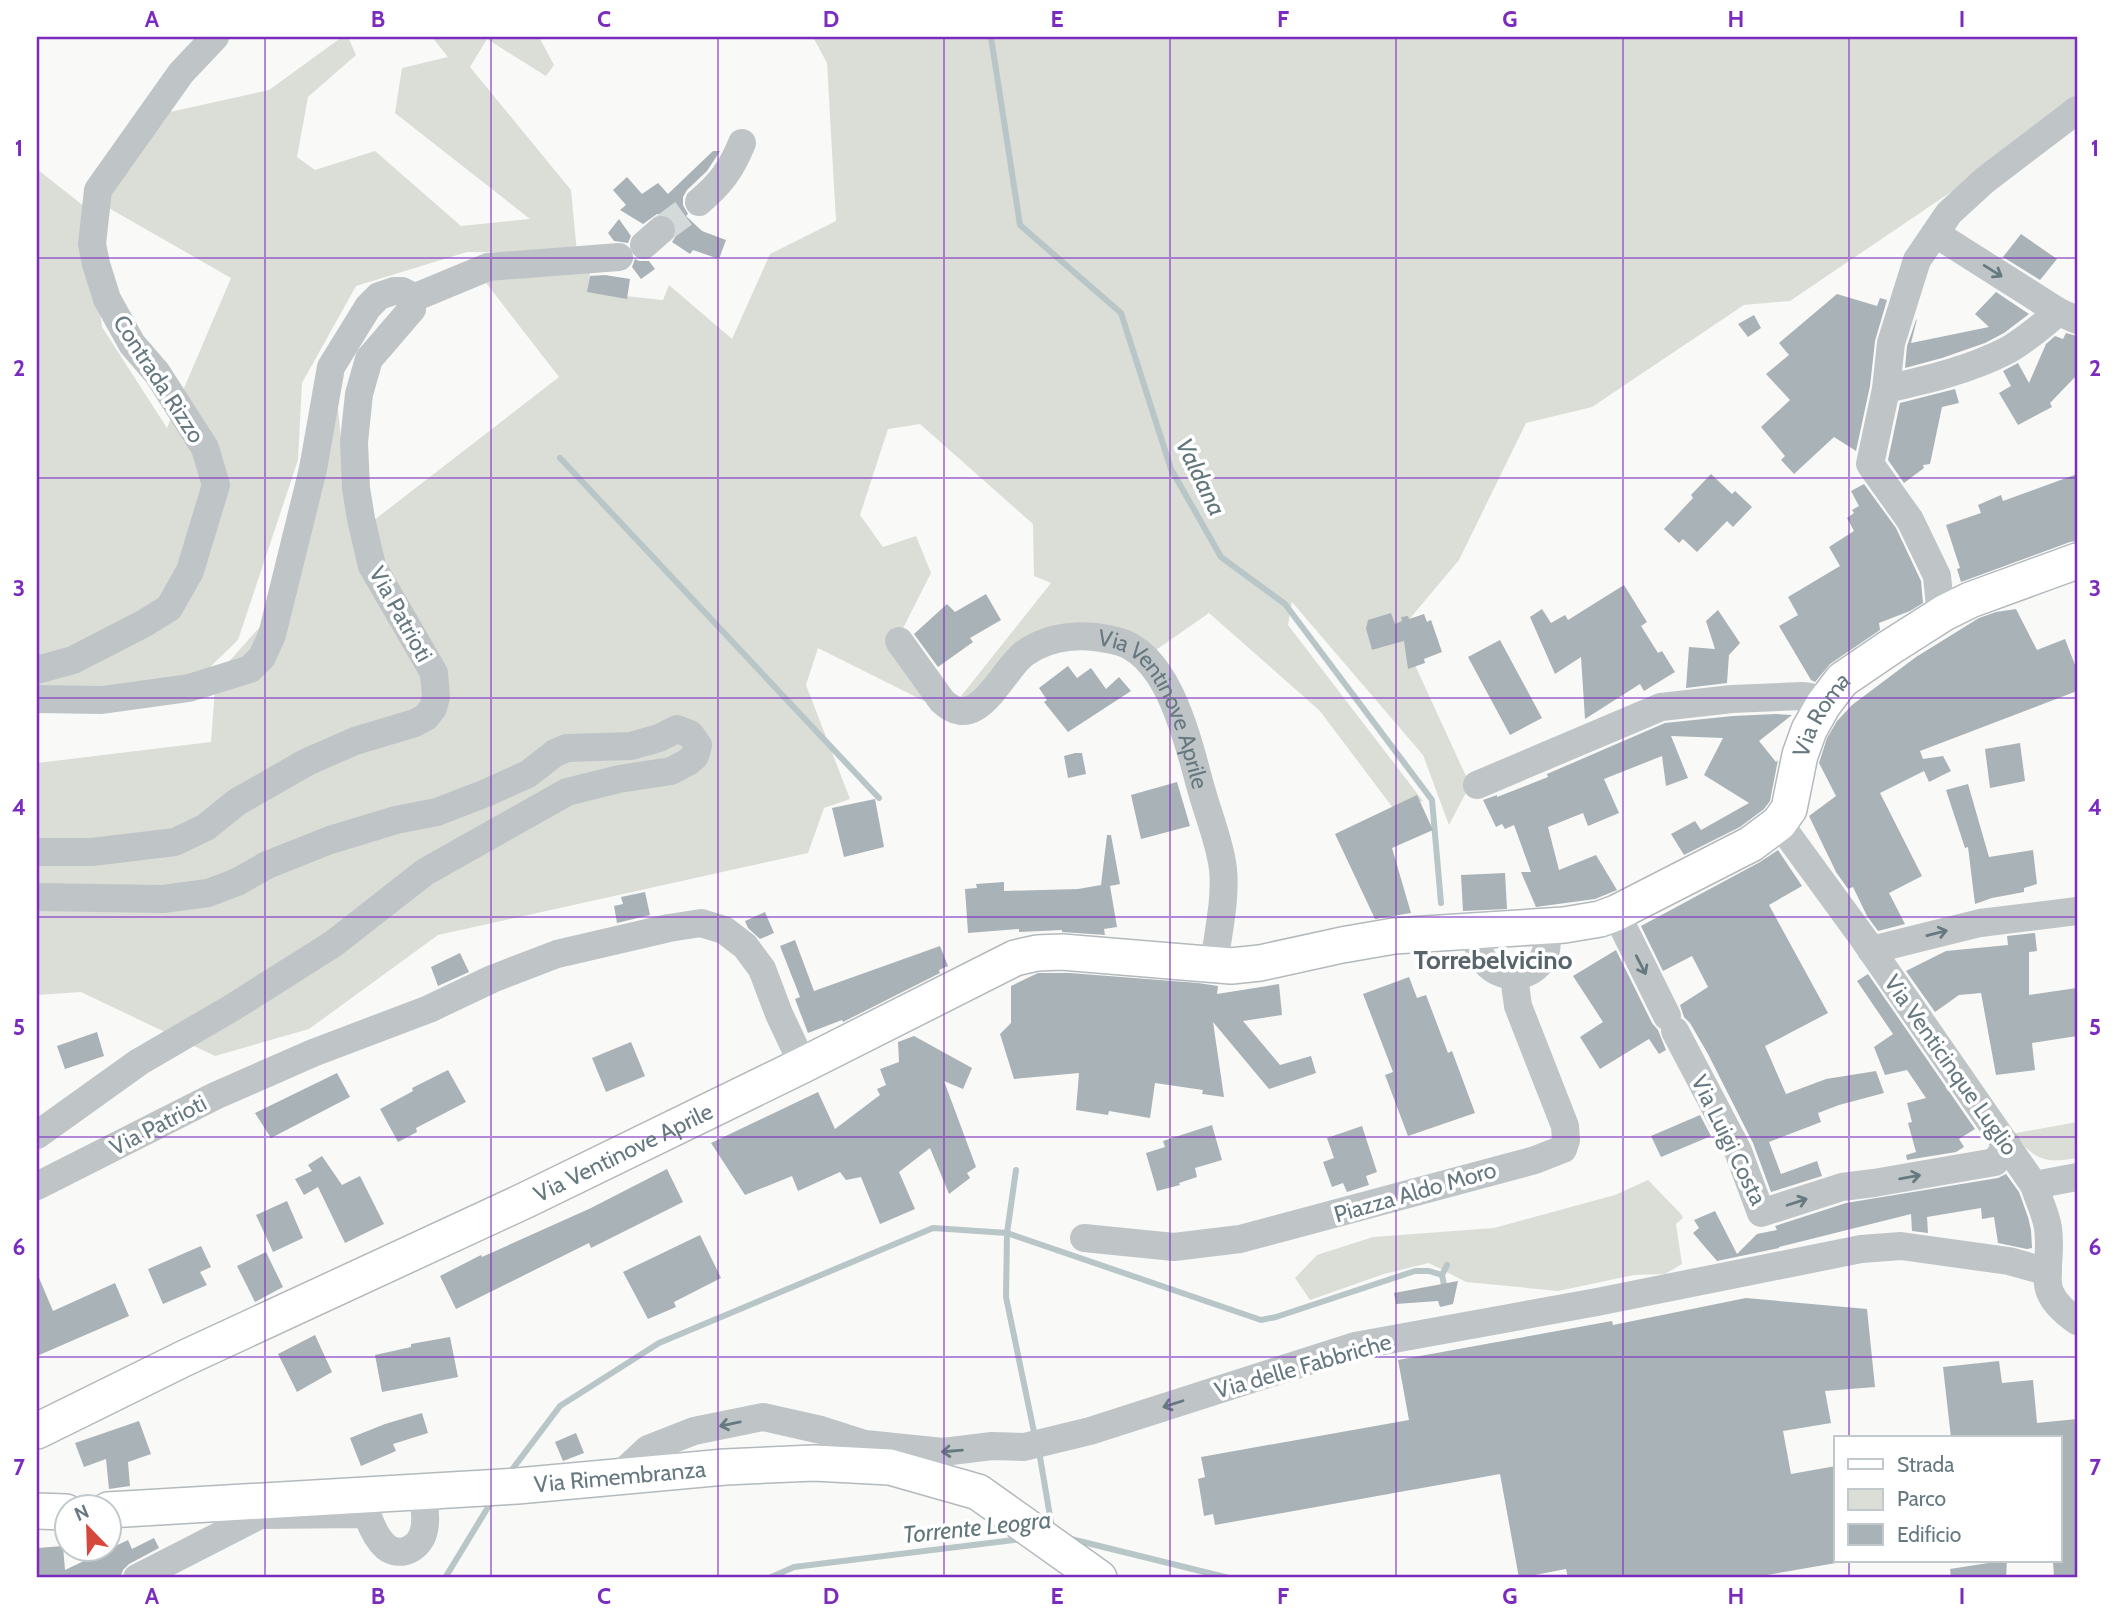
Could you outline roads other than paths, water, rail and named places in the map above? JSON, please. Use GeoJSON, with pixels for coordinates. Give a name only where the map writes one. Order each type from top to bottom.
{"type":"FeatureCollection","features":[{"type":"Feature","properties":{"kind":"main road","name":"Via Roma"},"geometry":{"type":"LineString","coordinates":[[1547,926],[1581,923],[1616,913],[1751,844],[1779,823],[1789,809],[1800,755],[1809,730],[1842,680],[1944,613],[1969,600],[2077,561]]}},
{"type":"Feature","properties":{"kind":"main road","name":"Via Ventinove Aprile"},"geometry":{"type":"LineString","coordinates":[[40,1431],[185,1358],[526,1199],[803,1065],[1015,958],[1037,953],[1062,952],[1231,966],[1260,963],[1394,936],[1547,926]]}},
{"type":"Feature","properties":{"kind":"main road","name":"Via Rimembranza"},"geometry":{"type":"LineString","coordinates":[[122,1509],[517,1486],[725,1467],[814,1463],[890,1467],[978,1492],[1099,1578]]}},
{"type":"Feature","properties":{"kind":"street","name":"Contrada Rizzo"},"geometry":{"type":"LineString","coordinates":[[37,670],[73,660],[169,608],[190,571],[216,485],[205,448],[157,373],[132,344],[107,299],[92,244],[98,190],[181,73],[215,37]]}},
{"type":"Feature","properties":{"kind":"street"},"geometry":{"type":"LineString","coordinates":[[1944,613],[1940,606],[1937,576],[1910,520],[1870,464],[1886,389],[1891,343],[1917,260],[1949,213],[1986,180],[2077,110]]}},
{"type":"Feature","properties":{"kind":"street"},"geometry":{"type":"LineString","coordinates":[[699,202],[733,166],[742,143]]}},
{"type":"Feature","properties":{"kind":"street"},"geometry":{"type":"LineString","coordinates":[[1886,389],[1979,363],[2068,316],[1936,234]]}},
{"type":"Feature","properties":{"kind":"street"},"geometry":{"type":"LineString","coordinates":[[37,699],[102,700],[189,688],[250,669],[262,657],[272,635],[313,469],[331,366],[368,307],[379,296],[402,291],[411,299],[488,268],[642,244]]}},
{"type":"Feature","properties":{"kind":"street","name":"Via Patrioti"},"geometry":{"type":"LineString","coordinates":[[37,852],[93,852],[175,842],[205,827],[237,802],[307,762],[355,741],[415,723],[426,717],[433,708],[436,697],[434,673],[372,566],[360,519],[356,488],[359,394],[369,359],[412,309],[411,299]]}},
{"type":"Feature","properties":{"kind":"street","name":"Via Ventinove Aprile"},"geometry":{"type":"LineString","coordinates":[[899,641],[942,701],[957,710],[967,710],[986,701],[1024,653],[1047,641],[1076,636],[1120,642],[1133,648],[1150,664],[1173,699],[1179,714],[1219,851],[1224,883],[1214,964]]}},
{"type":"Feature","properties":{"kind":"street"},"geometry":{"type":"LineString","coordinates":[[1477,785],[1661,707],[1732,699],[1802,696],[1810,697],[1823,705]]}},
{"type":"Feature","properties":{"kind":"street"},"geometry":{"type":"LineString","coordinates":[[37,897],[163,899],[208,893],[237,883],[268,865],[330,840],[396,820],[437,812],[486,793],[528,774],[555,753],[567,748],[631,746],[659,738],[677,729],[690,734],[698,745],[695,756],[671,771],[619,779],[568,792],[425,872],[333,944],[139,1062],[37,1135]]}},
{"type":"Feature","properties":{"kind":"street","name":"Via Venticinque Luglio"},"geometry":{"type":"LineString","coordinates":[[1779,823],[2034,1185],[2048,1226],[2047,1286],[2051,1298],[2060,1309],[2077,1321]]}},
{"type":"Feature","properties":{"kind":"street"},"geometry":{"type":"LineString","coordinates":[[1871,950],[1980,923],[2077,911]]}},
{"type":"Feature","properties":{"kind":"street","name":"Via Luigi Costa"},"geometry":{"type":"LineString","coordinates":[[1616,913],[1738,1151],[1761,1213],[1842,1187],[1874,1184],[1995,1161],[2007,1145]]}},
{"type":"Feature","properties":{"kind":"street","name":"Via Patrioti"},"geometry":{"type":"LineString","coordinates":[[37,1186],[215,1096],[313,1053],[429,1009],[492,979],[557,954],[669,928],[701,923],[724,930],[745,946],[762,969],[803,1065]]}},
{"type":"Feature","properties":{"kind":"street"},"geometry":{"type":"LineString","coordinates":[[1478,931],[1480,953],[1488,966],[1502,974],[1514,976],[1534,968],[1545,955],[1547,926]]}},
{"type":"Feature","properties":{"kind":"street","name":"Piazza Aldo Moro"},"geometry":{"type":"LineString","coordinates":[[1084,1238],[1174,1247],[1240,1239],[1535,1160],[1563,1149],[1566,1140],[1565,1126],[1518,1006],[1514,976]]}},
{"type":"Feature","properties":{"kind":"street"},"geometry":{"type":"LineString","coordinates":[[2034,1185],[2077,1177]]}},
{"type":"Feature","properties":{"kind":"street","name":"Via delle Fabbriche"},"geometry":{"type":"LineString","coordinates":[[618,1477],[648,1449],[694,1431],[763,1417],[821,1430],[865,1444],[943,1452],[992,1446],[1024,1447],[1090,1431],[1355,1346],[1597,1302],[1861,1249],[1900,1246],[2009,1261],[2048,1272]]}},
{"type":"Feature","properties":{"kind":"street"},"geometry":{"type":"LineString","coordinates":[[137,1578],[261,1515],[367,1514],[413,1492],[424,1531],[419,1543],[411,1550],[400,1552],[388,1549],[374,1533],[367,1514]]}},
{"type":"Feature","properties":{"kind":"waterway","name":"Valdana"},"geometry":{"type":"LineString","coordinates":[[991,37],[1020,225],[1121,313],[1171,469],[1221,557],[1285,604],[1432,800],[1441,903]]}},
{"type":"Feature","properties":{"kind":"waterway"},"geometry":{"type":"LineString","coordinates":[[560,458],[879,798]]}},
{"type":"Feature","properties":{"kind":"waterway"},"geometry":{"type":"LineString","coordinates":[[1016,1170],[1007,1233],[1006,1297],[1034,1432]]}},
{"type":"Feature","properties":{"kind":"waterway"},"geometry":{"type":"LineString","coordinates":[[508,1475],[560,1406],[659,1343],[933,1228],[1007,1233],[1261,1320],[1415,1271],[1442,1275]]}},
{"type":"Feature","properties":{"kind":"waterway","name":"Valdana"},"geometry":{"type":"LineString","coordinates":[[1445,1290],[1442,1275],[1447,1265]]}},
{"type":"Feature","properties":{"kind":"waterway"},"geometry":{"type":"LineString","coordinates":[[1039,1451],[1052,1528]]}},
{"type":"Feature","properties":{"kind":"waterway"},"geometry":{"type":"LineString","coordinates":[[445,1578],[493,1499]]}},
{"type":"Feature","properties":{"kind":"waterway","name":"Torrente Leogra"},"geometry":{"type":"LineString","coordinates":[[769,1578],[794,1567],[1022,1539]]}},
{"type":"Feature","properties":{"kind":"waterway","name":"Torrente Leogra"},"geometry":{"type":"LineString","coordinates":[[1071,1539],[1229,1578]]}},
{"type":"Feature","properties":{"kind":"tunnel"},"geometry":{"type":"LineString","coordinates":[[661,230],[699,202]]}},
{"type":"Feature","properties":{"kind":"district","name":"Torrebelvicino"},"geometry":{"type":"Point","coordinates":[1493,960]}}]}
